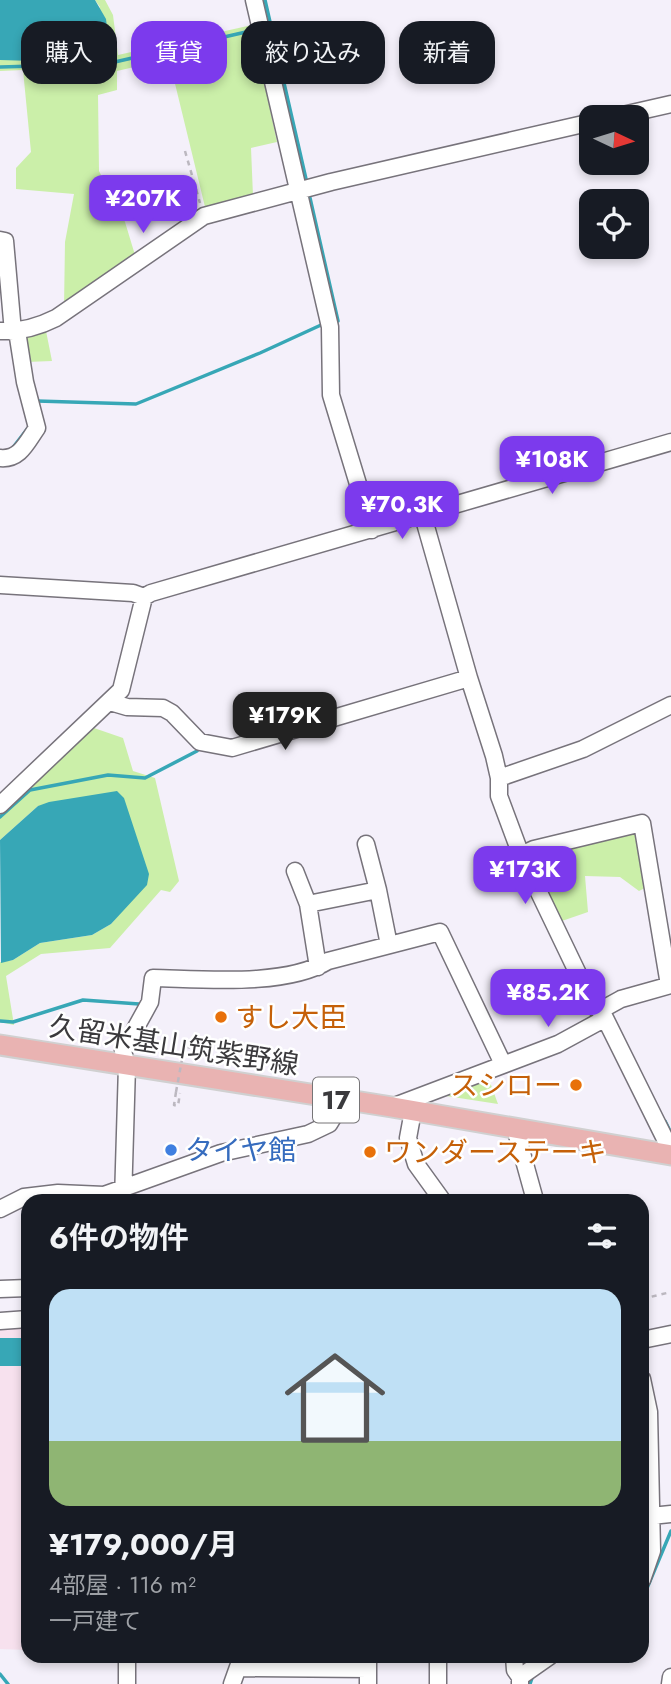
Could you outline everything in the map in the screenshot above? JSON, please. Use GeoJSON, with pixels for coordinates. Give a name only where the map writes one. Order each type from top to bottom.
{"type":"FeatureCollection","features":[{"type":"Feature","properties":{"kind":"main road","name":"久留米基山筑紫野線"},"geometry":{"type":"LineString","coordinates":[[0,1045],[671,1153]]}},
{"type":"Feature","properties":{"kind":"street"},"geometry":{"type":"LineString","coordinates":[[254,0],[330,327],[331,396],[372,530]]}},
{"type":"Feature","properties":{"kind":"street"},"geometry":{"type":"LineString","coordinates":[[649,109],[671,104]]}},
{"type":"Feature","properties":{"kind":"street"},"geometry":{"type":"LineString","coordinates":[[10,331],[41,325],[56,318],[204,216],[298,191],[579,125]]}},
{"type":"Feature","properties":{"kind":"street"},"geometry":{"type":"LineString","coordinates":[[0,240],[5,241],[10,331],[37,428],[20,453],[7,459],[0,458]]}},
{"type":"Feature","properties":{"kind":"street"},"geometry":{"type":"LineString","coordinates":[[0,805],[110,702],[124,682],[145,597],[151,593],[671,442]]}},
{"type":"Feature","properties":{"kind":"street"},"geometry":{"type":"LineString","coordinates":[[423,516],[499,778],[499,796],[521,855],[594,1007],[602,1014],[671,1153]]}},
{"type":"Feature","properties":{"kind":"street"},"geometry":{"type":"LineString","coordinates":[[0,585],[133,593],[145,597]]}},
{"type":"Feature","properties":{"kind":"street"},"geometry":{"type":"LineString","coordinates":[[110,702],[127,707],[163,708],[172,713],[200,742],[232,748],[468,678]]}},
{"type":"Feature","properties":{"kind":"street"},"geometry":{"type":"LineString","coordinates":[[499,778],[583,749],[671,705]]}},
{"type":"Feature","properties":{"kind":"street"},"geometry":{"type":"LineString","coordinates":[[391,1107],[558,1044],[621,999],[670,985],[642,823],[534,849],[521,855]]}},
{"type":"Feature","properties":{"kind":"street"},"geometry":{"type":"LineString","coordinates":[[366,844],[389,945]]}},
{"type":"Feature","properties":{"kind":"street"},"geometry":{"type":"LineString","coordinates":[[295,871],[308,904],[318,967]]}},
{"type":"Feature","properties":{"kind":"street"},"geometry":{"type":"LineString","coordinates":[[308,904],[378,890]]}},
{"type":"Feature","properties":{"kind":"street"},"geometry":{"type":"LineString","coordinates":[[343,1101],[329,1125],[308,1134],[221,1153],[122,1194],[127,1066],[123,1051],[150,1002],[153,978],[265,978],[318,967],[328,961],[440,932],[503,1064]]}},
{"type":"Feature","properties":{"kind":"street"},"geometry":{"type":"LineString","coordinates":[[413,1111],[408,1138],[416,1164],[438,1194]]}},
{"type":"Feature","properties":{"kind":"street"},"geometry":{"type":"LineString","coordinates":[[514,1128],[534,1194]]}},
{"type":"Feature","properties":{"kind":"street"},"geometry":{"type":"LineString","coordinates":[[0,1209],[21,1198]]}},
{"type":"Feature","properties":{"kind":"street"},"geometry":{"type":"LineString","coordinates":[[0,1289],[21,1288]]}},
{"type":"Feature","properties":{"kind":"street"},"geometry":{"type":"LineString","coordinates":[[0,1321],[21,1320]]}},
{"type":"Feature","properties":{"kind":"street"},"geometry":{"type":"LineString","coordinates":[[649,1339],[671,1334]]}},
{"type":"Feature","properties":{"kind":"street"},"geometry":{"type":"LineString","coordinates":[[649,1474],[652,1551],[649,1560]]}},
{"type":"Feature","properties":{"kind":"street"},"geometry":{"type":"LineString","coordinates":[[651,1516],[671,1514]]}},
{"type":"Feature","properties":{"kind":"street"},"geometry":{"type":"LineString","coordinates":[[127,1663],[127,1684]]}},
{"type":"Feature","properties":{"kind":"street"},"geometry":{"type":"LineString","coordinates":[[232,1684],[240,1663]]}},
{"type":"Feature","properties":{"kind":"street"},"geometry":{"type":"LineString","coordinates":[[256,1663],[368,1670]]}},
{"type":"Feature","properties":{"kind":"street"},"geometry":{"type":"LineString","coordinates":[[438,1663],[438,1684]]}},
{"type":"Feature","properties":{"kind":"street"},"geometry":{"type":"LineString","coordinates":[[514,1663],[520,1680],[541,1663]]}},
{"type":"Feature","properties":{"kind":"street"},"geometry":{"type":"LineString","coordinates":[[670,1684],[671,1677]]}},
{"type":"Feature","properties":{"kind":"path"},"geometry":{"type":"LineString","coordinates":[[185,151],[204,216]]}},
{"type":"Feature","properties":{"kind":"path"},"geometry":{"type":"LineString","coordinates":[[178,1093],[185,1054]]}},
{"type":"Feature","properties":{"kind":"path"},"geometry":{"type":"LineString","coordinates":[[649,1297],[671,1292]]}},
{"type":"Feature","properties":{"kind":"shaded area"},"geometry":{"type":"Polygon","coordinates":[[[21,1325],[21,1650],[0,1649],[0,1326],[21,1325]]]}},
{"type":"Feature","properties":{"kind":"green space"},"geometry":{"type":"Polygon","coordinates":[[[95,0],[105,0],[114,21],[91,21],[100,7],[95,0]]]}},
{"type":"Feature","properties":{"kind":"green space"},"geometry":{"type":"Polygon","coordinates":[[[241,27],[241,84],[265,84],[277,142],[251,148],[253,196],[205,207],[175,84],[227,84],[227,31],[241,27]]]}},
{"type":"Feature","properties":{"kind":"green space"},"geometry":{"type":"Polygon","coordinates":[[[117,47],[118,55],[131,52],[131,68],[117,71],[117,47]]]}},
{"type":"Feature","properties":{"kind":"green space"},"geometry":{"type":"Polygon","coordinates":[[[21,58],[21,70],[0,71],[0,60],[21,58]]]}},
{"type":"Feature","properties":{"kind":"green space"},"geometry":{"type":"Polygon","coordinates":[[[24,84],[117,84],[117,90],[98,95],[99,171],[125,222],[135,255],[64,307],[65,242],[74,194],[16,189],[16,168],[31,152],[24,84]]]}},
{"type":"Feature","properties":{"kind":"green space"},"geometry":{"type":"Polygon","coordinates":[[[46,331],[52,361],[27,362],[21,335],[46,331]]]}},
{"type":"Feature","properties":{"kind":"green space"},"geometry":{"type":"Polygon","coordinates":[[[94,728],[123,738],[133,771],[155,778],[179,881],[170,892],[161,890],[110,948],[41,954],[6,976],[14,1025],[0,1022],[0,962],[13,960],[40,943],[92,935],[111,924],[127,905],[38,806],[0,840],[0,812],[94,728]]]}},
{"type":"Feature","properties":{"kind":"green space"},"geometry":{"type":"Polygon","coordinates":[[[629,832],[637,836],[647,887],[639,891],[620,877],[585,876],[588,912],[559,922],[531,859],[629,832]]]}},
{"type":"Feature","properties":{"kind":"green space"},"geometry":{"type":"Polygon","coordinates":[[[487,1074],[498,1104],[446,1096],[448,1090],[487,1074]]]}},
{"type":"Feature","properties":{"kind":"water"},"geometry":{"type":"Polygon","coordinates":[[[0,0],[95,0],[106,19],[21,21],[21,61],[0,60],[0,0]]]}},
{"type":"Feature","properties":{"kind":"water"},"geometry":{"type":"Polygon","coordinates":[[[117,791],[124,798],[149,874],[147,885],[111,924],[92,935],[40,943],[13,960],[1,963],[0,840],[38,806],[117,791]]]}},
{"type":"Feature","properties":{"kind":"water"},"geometry":{"type":"Polygon","coordinates":[[[0,1338],[21,1338],[21,1366],[0,1366],[0,1338]]]}},
{"type":"Feature","properties":{"kind":"waterway"},"geometry":{"type":"LineString","coordinates":[[265,0],[306,179]]}},
{"type":"Feature","properties":{"kind":"waterway"},"geometry":{"type":"LineString","coordinates":[[0,67],[106,64],[241,33]]}},
{"type":"Feature","properties":{"kind":"waterway"},"geometry":{"type":"LineString","coordinates":[[310,198],[338,321]]}},
{"type":"Feature","properties":{"kind":"waterway"},"geometry":{"type":"LineString","coordinates":[[37,401],[136,404],[321,325]]}},
{"type":"Feature","properties":{"kind":"waterway"},"geometry":{"type":"LineString","coordinates":[[11,450],[28,428]]}},
{"type":"Feature","properties":{"kind":"waterway"},"geometry":{"type":"LineString","coordinates":[[0,817],[30,790],[108,775],[145,778],[197,751]]}},
{"type":"Feature","properties":{"kind":"waterway"},"geometry":{"type":"LineString","coordinates":[[0,1021],[13,1022],[83,1000],[139,1004]]}},
{"type":"Feature","properties":{"kind":"waterway"},"geometry":{"type":"LineString","coordinates":[[665,1121],[669,1129]]}},
{"type":"Feature","properties":{"kind":"waterway"},"geometry":{"type":"LineString","coordinates":[[649,1583],[671,1531]]}},
{"type":"Feature","properties":{"kind":"waterway"},"geometry":{"type":"LineString","coordinates":[[0,1674],[8,1684]]}},
{"type":"Feature","properties":{"kind":"waterway"},"geometry":{"type":"LineString","coordinates":[[530,1684],[533,1675]]}},
{"type":"Feature","properties":{"kind":"place","name":"すし大臣"},"geometry":{"type":"Point","coordinates":[221,1017]}},
{"type":"Feature","properties":{"kind":"place","name":"スシロー"},"geometry":{"type":"Point","coordinates":[576,1085]}},
{"type":"Feature","properties":{"kind":"place","name":"タイヤ館"},"geometry":{"type":"Point","coordinates":[171,1150]}},
{"type":"Feature","properties":{"kind":"place","name":"ワンダーステーキ"},"geometry":{"type":"Point","coordinates":[370,1152]}}]}
